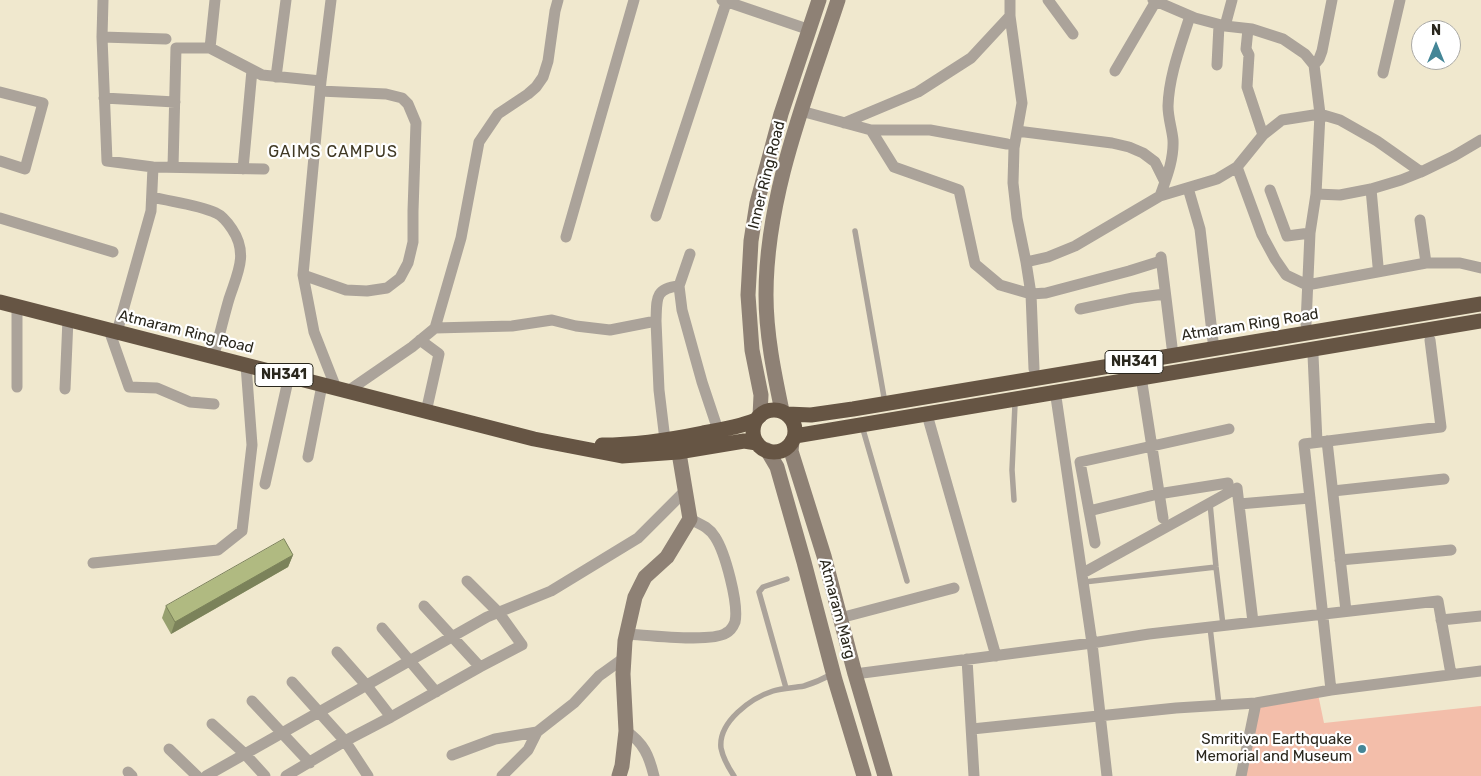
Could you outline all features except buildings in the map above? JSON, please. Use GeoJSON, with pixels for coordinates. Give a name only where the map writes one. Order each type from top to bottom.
{"type":"FeatureCollection","features":[{"type":"Feature","properties":{"kind":"highway","name":"Atmaram Ring Road"},"geometry":{"type":"LineString","coordinates":[[0,302],[534,440],[622,456],[678,452],[744,441],[762,447]]}},
{"type":"Feature","properties":{"kind":"highway","name":"Atmaram Ring Road"},"geometry":{"type":"LineString","coordinates":[[785,413],[811,415],[1481,304]]}},
{"type":"Feature","properties":{"kind":"highway","name":"NH341"},"geometry":{"type":"LineString","coordinates":[[762,447],[778,451],[789,446],[794,439],[862,424],[1481,321]]}},
{"type":"Feature","properties":{"kind":"highway","name":"NH341"},"geometry":{"type":"LineString","coordinates":[[758,418],[770,410],[785,413]]}},
{"type":"Feature","properties":{"kind":"highway"},"geometry":{"type":"LineString","coordinates":[[785,413],[794,424],[794,439]]}},
{"type":"Feature","properties":{"kind":"highway","name":"Atmaram Ring Road"},"geometry":{"type":"LineString","coordinates":[[568,446],[623,445],[665,440],[743,426],[758,418]]}},
{"type":"Feature","properties":{"kind":"highway"},"geometry":{"type":"LineString","coordinates":[[758,418],[753,432],[762,447]]}},
{"type":"Feature","properties":{"kind":"main road","name":"Inner Ring Road"},"geometry":{"type":"LineString","coordinates":[[758,418],[761,395],[752,350],[748,295],[751,241],[757,202],[781,114],[819,0]]}},
{"type":"Feature","properties":{"kind":"main road","name":"Inner Ring Road"},"geometry":{"type":"LineString","coordinates":[[785,413],[769,347],[766,295],[769,243],[774,206],[801,111],[838,0]]}},
{"type":"Feature","properties":{"kind":"main road","name":"Atmaram Marg"},"geometry":{"type":"LineString","coordinates":[[794,439],[791,450],[824,556],[855,674],[885,776]]}},
{"type":"Feature","properties":{"kind":"main road","name":"Atmaram Marg"},"geometry":{"type":"LineString","coordinates":[[762,447],[777,467],[833,673],[864,776]]}},
{"type":"Feature","properties":{"kind":"main road"},"geometry":{"type":"LineString","coordinates":[[619,776],[626,731],[624,658],[635,597],[645,576],[667,557],[690,519],[680,459]]}},
{"type":"Feature","properties":{"kind":"street"},"geometry":{"type":"LineString","coordinates":[[102,0],[107,161],[153,167],[264,170]]}},
{"type":"Feature","properties":{"kind":"street"},"geometry":{"type":"LineString","coordinates":[[210,48],[215,0]]}},
{"type":"Feature","properties":{"kind":"street"},"geometry":{"type":"LineString","coordinates":[[276,77],[286,0]]}},
{"type":"Feature","properties":{"kind":"street"},"geometry":{"type":"LineString","coordinates":[[331,0],[320,86],[303,275],[314,332],[335,388]]}},
{"type":"Feature","properties":{"kind":"street"},"geometry":{"type":"LineString","coordinates":[[308,457],[335,388],[420,340],[435,328],[461,238],[479,142],[498,114],[528,94],[543,77],[548,61],[558,0]]}},
{"type":"Feature","properties":{"kind":"street"},"geometry":{"type":"LineString","coordinates":[[566,238],[634,0]]}},
{"type":"Feature","properties":{"kind":"street"},"geometry":{"type":"LineString","coordinates":[[656,216],[725,0],[810,30]]}},
{"type":"Feature","properties":{"kind":"street"},"geometry":{"type":"LineString","coordinates":[[1010,0],[1010,16],[1022,103],[1014,148],[1013,182],[1017,218],[1031,294],[1034,369]]}},
{"type":"Feature","properties":{"kind":"street"},"geometry":{"type":"LineString","coordinates":[[1048,0],[1073,34]]}},
{"type":"Feature","properties":{"kind":"street"},"geometry":{"type":"LineString","coordinates":[[1217,65],[1222,25],[1232,0]]}},
{"type":"Feature","properties":{"kind":"street"},"geometry":{"type":"LineString","coordinates":[[1314,66],[1322,51],[1332,0]]}},
{"type":"Feature","properties":{"kind":"street"},"geometry":{"type":"LineString","coordinates":[[1383,73],[1400,0]]}},
{"type":"Feature","properties":{"kind":"street"},"geometry":{"type":"LineString","coordinates":[[1115,71],[1160,2],[1190,16],[1283,39],[1305,54],[1314,66],[1320,114],[1316,194],[1310,233],[1306,324]]}},
{"type":"Feature","properties":{"kind":"street"},"geometry":{"type":"LineString","coordinates":[[844,123],[918,92],[971,58],[1010,16]]}},
{"type":"Feature","properties":{"kind":"street"},"geometry":{"type":"LineString","coordinates":[[1160,196],[1172,158],[1173,140],[1168,106],[1172,72],[1190,16]]}},
{"type":"Feature","properties":{"kind":"street"},"geometry":{"type":"LineString","coordinates":[[1248,29],[1246,49],[1249,55],[1247,87],[1264,135]]}},
{"type":"Feature","properties":{"kind":"street"},"geometry":{"type":"LineString","coordinates":[[102,38],[166,38]]}},
{"type":"Feature","properties":{"kind":"street"},"geometry":{"type":"LineString","coordinates":[[173,167],[176,48],[210,48],[262,75],[402,98],[408,104],[416,123],[413,242],[408,263],[400,278],[387,288],[367,291],[346,290],[303,275]]}},
{"type":"Feature","properties":{"kind":"street"},"geometry":{"type":"LineString","coordinates":[[242,169],[252,70]]}},
{"type":"Feature","properties":{"kind":"street"},"geometry":{"type":"LineString","coordinates":[[0,92],[43,103],[24,169],[0,161]]}},
{"type":"Feature","properties":{"kind":"street"},"geometry":{"type":"LineString","coordinates":[[104,98],[175,102]]}},
{"type":"Feature","properties":{"kind":"street"},"geometry":{"type":"LineString","coordinates":[[801,111],[871,130],[930,130],[1007,144]]}},
{"type":"Feature","properties":{"kind":"street"},"geometry":{"type":"LineString","coordinates":[[1026,262],[1048,257],[1075,246],[1160,196],[1217,179],[1237,167],[1264,135],[1282,120],[1320,114],[1340,120],[1377,141],[1422,172]]}},
{"type":"Feature","properties":{"kind":"street"},"geometry":{"type":"LineString","coordinates":[[871,130],[894,167],[959,190],[975,264],[1000,285],[1031,294],[1046,293],[1129,271],[1161,259],[1172,347]]}},
{"type":"Feature","properties":{"kind":"street"},"geometry":{"type":"LineString","coordinates":[[1017,132],[1112,143],[1129,147],[1143,153],[1155,162],[1165,182]]}},
{"type":"Feature","properties":{"kind":"street"},"geometry":{"type":"LineString","coordinates":[[1316,194],[1340,195],[1371,189],[1401,180],[1422,172],[1481,140]]}},
{"type":"Feature","properties":{"kind":"street"},"geometry":{"type":"LineString","coordinates":[[153,167],[151,211],[113,331],[129,387],[157,388],[190,402],[214,404]]}},
{"type":"Feature","properties":{"kind":"street"},"geometry":{"type":"LineString","coordinates":[[1237,167],[1262,235],[1275,259],[1286,275],[1307,285],[1426,263],[1460,263],[1481,268]]}},
{"type":"Feature","properties":{"kind":"street"},"geometry":{"type":"LineString","coordinates":[[1188,188],[1200,229],[1213,341]]}},
{"type":"Feature","properties":{"kind":"street"},"geometry":{"type":"LineString","coordinates":[[1371,189],[1378,266]]}},
{"type":"Feature","properties":{"kind":"street"},"geometry":{"type":"LineString","coordinates":[[1270,190],[1288,236],[1310,233]]}},
{"type":"Feature","properties":{"kind":"street"},"geometry":{"type":"LineString","coordinates":[[152,197],[199,207],[217,213],[228,222],[236,235],[241,254],[239,271],[229,298],[215,351]]}},
{"type":"Feature","properties":{"kind":"street"},"geometry":{"type":"LineString","coordinates":[[0,218],[114,252]]}},
{"type":"Feature","properties":{"kind":"street"},"geometry":{"type":"LineString","coordinates":[[1420,220],[1426,263]]}},
{"type":"Feature","properties":{"kind":"street"},"geometry":{"type":"LineString","coordinates":[[690,254],[679,286],[682,310],[702,382],[718,430]]}},
{"type":"Feature","properties":{"kind":"street"},"geometry":{"type":"LineString","coordinates":[[665,440],[659,390],[657,301],[663,289],[679,286]]}},
{"type":"Feature","properties":{"kind":"street"},"geometry":{"type":"LineString","coordinates":[[1080,309],[1133,298],[1165,294]]}},
{"type":"Feature","properties":{"kind":"street"},"geometry":{"type":"LineString","coordinates":[[17,306],[17,387]]}},
{"type":"Feature","properties":{"kind":"street"},"geometry":{"type":"LineString","coordinates":[[65,389],[68,319]]}},
{"type":"Feature","properties":{"kind":"street"},"geometry":{"type":"LineString","coordinates":[[435,328],[512,326],[552,320],[576,326],[610,330],[656,321]]}},
{"type":"Feature","properties":{"kind":"street"},"geometry":{"type":"LineString","coordinates":[[420,340],[439,354],[426,412]]}},
{"type":"Feature","properties":{"kind":"street"},"geometry":{"type":"LineString","coordinates":[[1331,690],[1304,444],[1442,427],[1430,340]]}},
{"type":"Feature","properties":{"kind":"street"},"geometry":{"type":"LineString","coordinates":[[1313,355],[1322,441],[1333,491],[1346,611]]}},
{"type":"Feature","properties":{"kind":"street"},"geometry":{"type":"LineString","coordinates":[[93,563],[218,550],[242,531],[252,445],[246,365]]}},
{"type":"Feature","properties":{"kind":"street"},"geometry":{"type":"LineString","coordinates":[[265,484],[289,376]]}},
{"type":"Feature","properties":{"kind":"street"},"geometry":{"type":"LineString","coordinates":[[1142,383],[1163,518]]}},
{"type":"Feature","properties":{"kind":"street"},"geometry":{"type":"LineString","coordinates":[[1056,397],[1092,642],[1107,776]]}},
{"type":"Feature","properties":{"kind":"street"},"geometry":{"type":"LineString","coordinates":[[928,418],[996,656]]}},
{"type":"Feature","properties":{"kind":"street"},"geometry":{"type":"LineString","coordinates":[[1094,544],[1080,462],[1229,429]]}},
{"type":"Feature","properties":{"kind":"street"},"geometry":{"type":"LineString","coordinates":[[1333,491],[1444,478]]}},
{"type":"Feature","properties":{"kind":"street"},"geometry":{"type":"LineString","coordinates":[[1089,511],[1158,494],[1228,483]]}},
{"type":"Feature","properties":{"kind":"street"},"geometry":{"type":"LineString","coordinates":[[1083,577],[1238,488],[1253,622]]}},
{"type":"Feature","properties":{"kind":"street"},"geometry":{"type":"LineString","coordinates":[[206,776],[487,617],[551,592],[638,538],[685,490]]}},
{"type":"Feature","properties":{"kind":"street"},"geometry":{"type":"LineString","coordinates":[[1239,504],[1310,498]]}},
{"type":"Feature","properties":{"kind":"street"},"geometry":{"type":"LineString","coordinates":[[627,634],[692,638],[721,636],[732,628],[735,622],[736,610],[730,577],[722,553],[715,537],[707,527],[690,519]]}},
{"type":"Feature","properties":{"kind":"street"},"geometry":{"type":"LineString","coordinates":[[1340,560],[1451,550]]}},
{"type":"Feature","properties":{"kind":"street"},"geometry":{"type":"LineString","coordinates":[[286,776],[345,741],[522,645],[499,613],[467,581]]}},
{"type":"Feature","properties":{"kind":"street"},"geometry":{"type":"LineString","coordinates":[[840,618],[954,588]]}},
{"type":"Feature","properties":{"kind":"street"},"geometry":{"type":"LineString","coordinates":[[855,674],[1149,634],[1438,601],[1450,674]]}},
{"type":"Feature","properties":{"kind":"street"},"geometry":{"type":"LineString","coordinates":[[424,606],[480,667]]}},
{"type":"Feature","properties":{"kind":"street"},"geometry":{"type":"LineString","coordinates":[[1442,620],[1481,616]]}},
{"type":"Feature","properties":{"kind":"street"},"geometry":{"type":"LineString","coordinates":[[382,628],[436,692]]}},
{"type":"Feature","properties":{"kind":"street"},"geometry":{"type":"LineString","coordinates":[[338,652],[391,717]]}},
{"type":"Feature","properties":{"kind":"street"},"geometry":{"type":"LineString","coordinates":[[502,776],[528,750],[537,732],[574,703],[599,676],[624,658]]}},
{"type":"Feature","properties":{"kind":"street"},"geometry":{"type":"LineString","coordinates":[[967,660],[974,776]]}},
{"type":"Feature","properties":{"kind":"street"},"geometry":{"type":"LineString","coordinates":[[972,729],[1256,703],[1331,690],[1481,670]]}},
{"type":"Feature","properties":{"kind":"street"},"geometry":{"type":"LineString","coordinates":[[292,682],[345,741],[368,776]]}},
{"type":"Feature","properties":{"kind":"street"},"geometry":{"type":"LineString","coordinates":[[252,700],[310,763]]}},
{"type":"Feature","properties":{"kind":"street"},"geometry":{"type":"LineString","coordinates":[[1242,776],[1256,703]]}},
{"type":"Feature","properties":{"kind":"street"},"geometry":{"type":"LineString","coordinates":[[212,724],[245,754],[265,776]]}},
{"type":"Feature","properties":{"kind":"street"},"geometry":{"type":"LineString","coordinates":[[626,731],[642,744],[654,776]]}},
{"type":"Feature","properties":{"kind":"street"},"geometry":{"type":"LineString","coordinates":[[452,755],[495,739],[537,732]]}},
{"type":"Feature","properties":{"kind":"street"},"geometry":{"type":"LineString","coordinates":[[169,749],[197,776]]}},
{"type":"Feature","properties":{"kind":"lane"},"geometry":{"type":"LineString","coordinates":[[855,231],[885,403]]}},
{"type":"Feature","properties":{"kind":"lane"},"geometry":{"type":"LineString","coordinates":[[1014,500],[1012,470],[1015,404]]}},
{"type":"Feature","properties":{"kind":"lane"},"geometry":{"type":"LineString","coordinates":[[862,424],[907,581]]}},
{"type":"Feature","properties":{"kind":"lane"},"geometry":{"type":"LineString","coordinates":[[1210,503],[1224,625]]}},
{"type":"Feature","properties":{"kind":"lane"},"geometry":{"type":"LineString","coordinates":[[1083,577],[1216,567]]}},
{"type":"Feature","properties":{"kind":"lane"},"geometry":{"type":"LineString","coordinates":[[786,688],[759,592],[762,587],[787,579]]}},
{"type":"Feature","properties":{"kind":"lane"},"geometry":{"type":"LineString","coordinates":[[1210,627],[1219,705]]}},
{"type":"Feature","properties":{"kind":"lane"},"geometry":{"type":"LineString","coordinates":[[734,776],[725,760],[721,748],[721,739],[725,728],[736,714],[761,695],[774,690],[820,681],[833,673]]}},
{"type":"Feature","properties":{"kind":"shaded area","name":"Smritivan Earthquake Memorial and Museum"},"geometry":{"type":"Polygon","coordinates":[[[1318,694],[1324,723],[1481,706],[1481,776],[1237,776],[1256,703],[1318,694]]]}},
{"type":"Feature","properties":{"kind":"place","name":"Smritivan Earthquake Memorial and Museum"},"geometry":{"type":"Point","coordinates":[1362,749]}},
{"type":"Feature","properties":{"kind":"district","name":"GAIMS CAMPUS"},"geometry":{"type":"Point","coordinates":[333,152]}}]}
